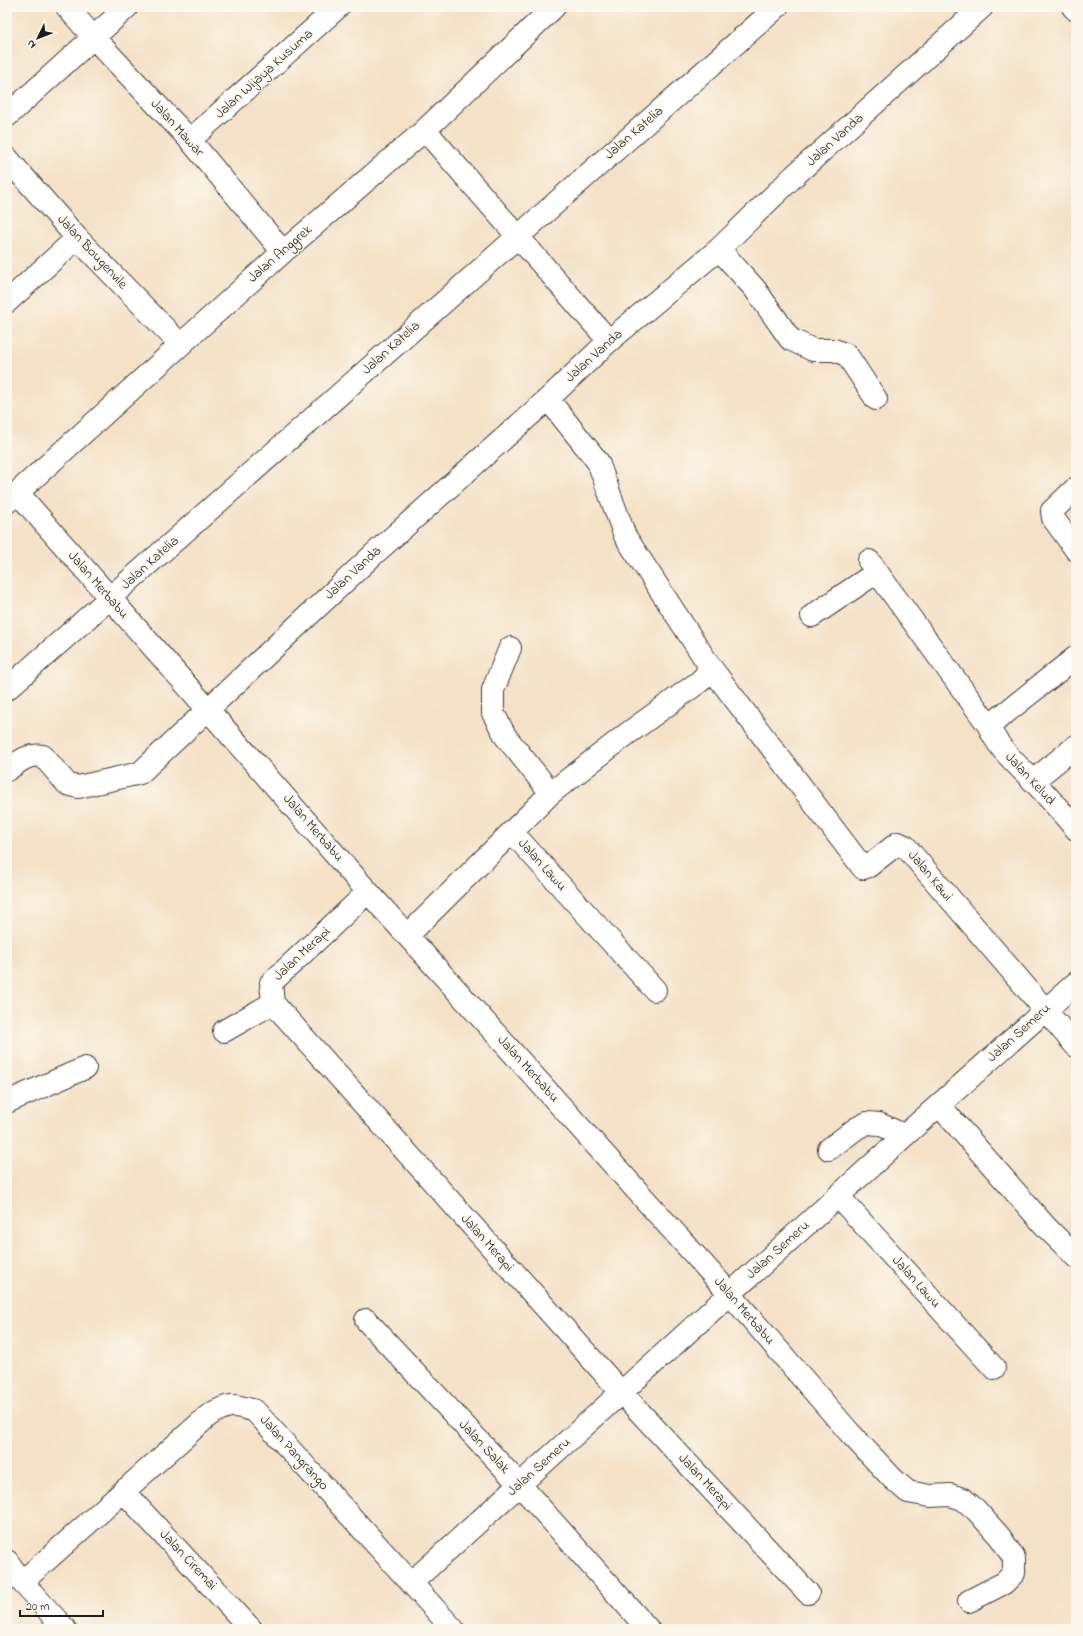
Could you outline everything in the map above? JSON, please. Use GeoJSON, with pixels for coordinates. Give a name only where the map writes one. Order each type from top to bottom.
{"type":"FeatureCollection","features":[{"type":"Feature","properties":{"kind":"street","name":"Jalan Mawar"},"geometry":{"type":"LineString","coordinates":[[67,7],[93,37],[190,140],[283,252]]}},
{"type":"Feature","properties":{"kind":"street"},"geometry":{"type":"LineString","coordinates":[[7,116],[127,7]]}},
{"type":"Feature","properties":{"kind":"street","name":"Jalan Wijaya Kusuma"},"geometry":{"type":"LineString","coordinates":[[190,140],[338,7]]}},
{"type":"Feature","properties":{"kind":"street","name":"Jalan Anggrek"},"geometry":{"type":"LineString","coordinates":[[12,497],[283,252],[425,130],[554,7]]}},
{"type":"Feature","properties":{"kind":"street","name":"Jalan Katelia"},"geometry":{"type":"LineString","coordinates":[[7,690],[517,236],[777,7]]}},
{"type":"Feature","properties":{"kind":"street","name":"Jalan Vanda"},"geometry":{"type":"LineString","coordinates":[[7,770],[31,755],[43,756],[67,784],[78,788],[140,773],[374,554],[548,399],[609,341],[719,249],[794,176],[982,7]]}},
{"type":"Feature","properties":{"kind":"street"},"geometry":{"type":"LineString","coordinates":[[1073,7],[1076,10]]}},
{"type":"Feature","properties":{"kind":"street"},"geometry":{"type":"LineString","coordinates":[[425,130],[609,341]]}},
{"type":"Feature","properties":{"kind":"street","name":"Jalan Bougenvile"},"geometry":{"type":"LineString","coordinates":[[7,158],[77,238],[180,344]]}},
{"type":"Feature","properties":{"kind":"street"},"geometry":{"type":"LineString","coordinates":[[7,302],[77,238]]}},
{"type":"Feature","properties":{"kind":"street"},"geometry":{"type":"LineString","coordinates":[[719,249],[755,289],[790,339],[812,350],[834,350],[847,355],[876,399]]}},
{"type":"Feature","properties":{"kind":"street"},"geometry":{"type":"LineString","coordinates":[[512,832],[551,793],[627,734],[699,682],[706,675],[709,665],[625,536],[598,462],[548,399]]}},
{"type":"Feature","properties":{"kind":"street"},"geometry":{"type":"LineString","coordinates":[[1076,488],[1052,511],[1053,518],[1076,550]]}},
{"type":"Feature","properties":{"kind":"street","name":"Jalan Merbabu"},"geometry":{"type":"LineString","coordinates":[[12,497],[110,598],[368,892],[730,1294],[892,1479],[908,1492],[930,1496],[950,1495],[963,1499],[976,1510],[1000,1537],[1014,1558],[1014,1573],[1004,1583],[969,1601]]}},
{"type":"Feature","properties":{"kind":"street","name":"Jalan Kelud"},"geometry":{"type":"LineString","coordinates":[[812,616],[873,566],[989,726],[992,736],[998,745],[1034,781],[1076,829]]}},
{"type":"Feature","properties":{"kind":"street"},"geometry":{"type":"LineString","coordinates":[[510,648],[493,690],[493,712],[506,737],[551,793]]}},
{"type":"Feature","properties":{"kind":"street"},"geometry":{"type":"LineString","coordinates":[[989,726],[1076,657]]}},
{"type":"Feature","properties":{"kind":"street","name":"Jalan Kawi"},"geometry":{"type":"LineString","coordinates":[[709,665],[863,868],[869,866],[898,843],[905,846],[1076,1046]]}},
{"type":"Feature","properties":{"kind":"street"},"geometry":{"type":"LineString","coordinates":[[1034,781],[1076,746]]}},
{"type":"Feature","properties":{"kind":"street","name":"Jalan Lawu"},"geometry":{"type":"LineString","coordinates":[[408,935],[512,832],[655,990]]}},
{"type":"Feature","properties":{"kind":"street","name":"Jalan Merapi"},"geometry":{"type":"LineString","coordinates":[[368,892],[271,983],[273,1003],[621,1392],[808,1593]]}},
{"type":"Feature","properties":{"kind":"street","name":"Jalan Semeru"},"geometry":{"type":"LineString","coordinates":[[411,1583],[903,1137],[1076,983]]}},
{"type":"Feature","properties":{"kind":"street"},"geometry":{"type":"LineString","coordinates":[[224,1031],[273,1003]]}},
{"type":"Feature","properties":{"kind":"street"},"geometry":{"type":"LineString","coordinates":[[7,1102],[85,1068]]}},
{"type":"Feature","properties":{"kind":"street"},"geometry":{"type":"LineString","coordinates":[[939,1105],[1046,1227],[1076,1257]]}},
{"type":"Feature","properties":{"kind":"street"},"geometry":{"type":"LineString","coordinates":[[829,1149],[857,1128],[867,1123],[878,1124],[897,1132],[903,1137]]}},
{"type":"Feature","properties":{"kind":"street","name":"Jalan Lawu"},"geometry":{"type":"LineString","coordinates":[[838,1196],[994,1368]]}},
{"type":"Feature","properties":{"kind":"street","name":"Jalan Salak"},"geometry":{"type":"LineString","coordinates":[[366,1320],[520,1485],[648,1629]]}},
{"type":"Feature","properties":{"kind":"street","name":"Jalan Pangrango"},"geometry":{"type":"LineString","coordinates":[[22,1582],[208,1416],[219,1409],[235,1405],[255,1411],[453,1629]]}},
{"type":"Feature","properties":{"kind":"street","name":"Jalan Ciremai"},"geometry":{"type":"LineString","coordinates":[[124,1492],[251,1629]]}},
{"type":"Feature","properties":{"kind":"street"},"geometry":{"type":"LineString","coordinates":[[7,1561],[22,1582],[65,1629]]}}]}
